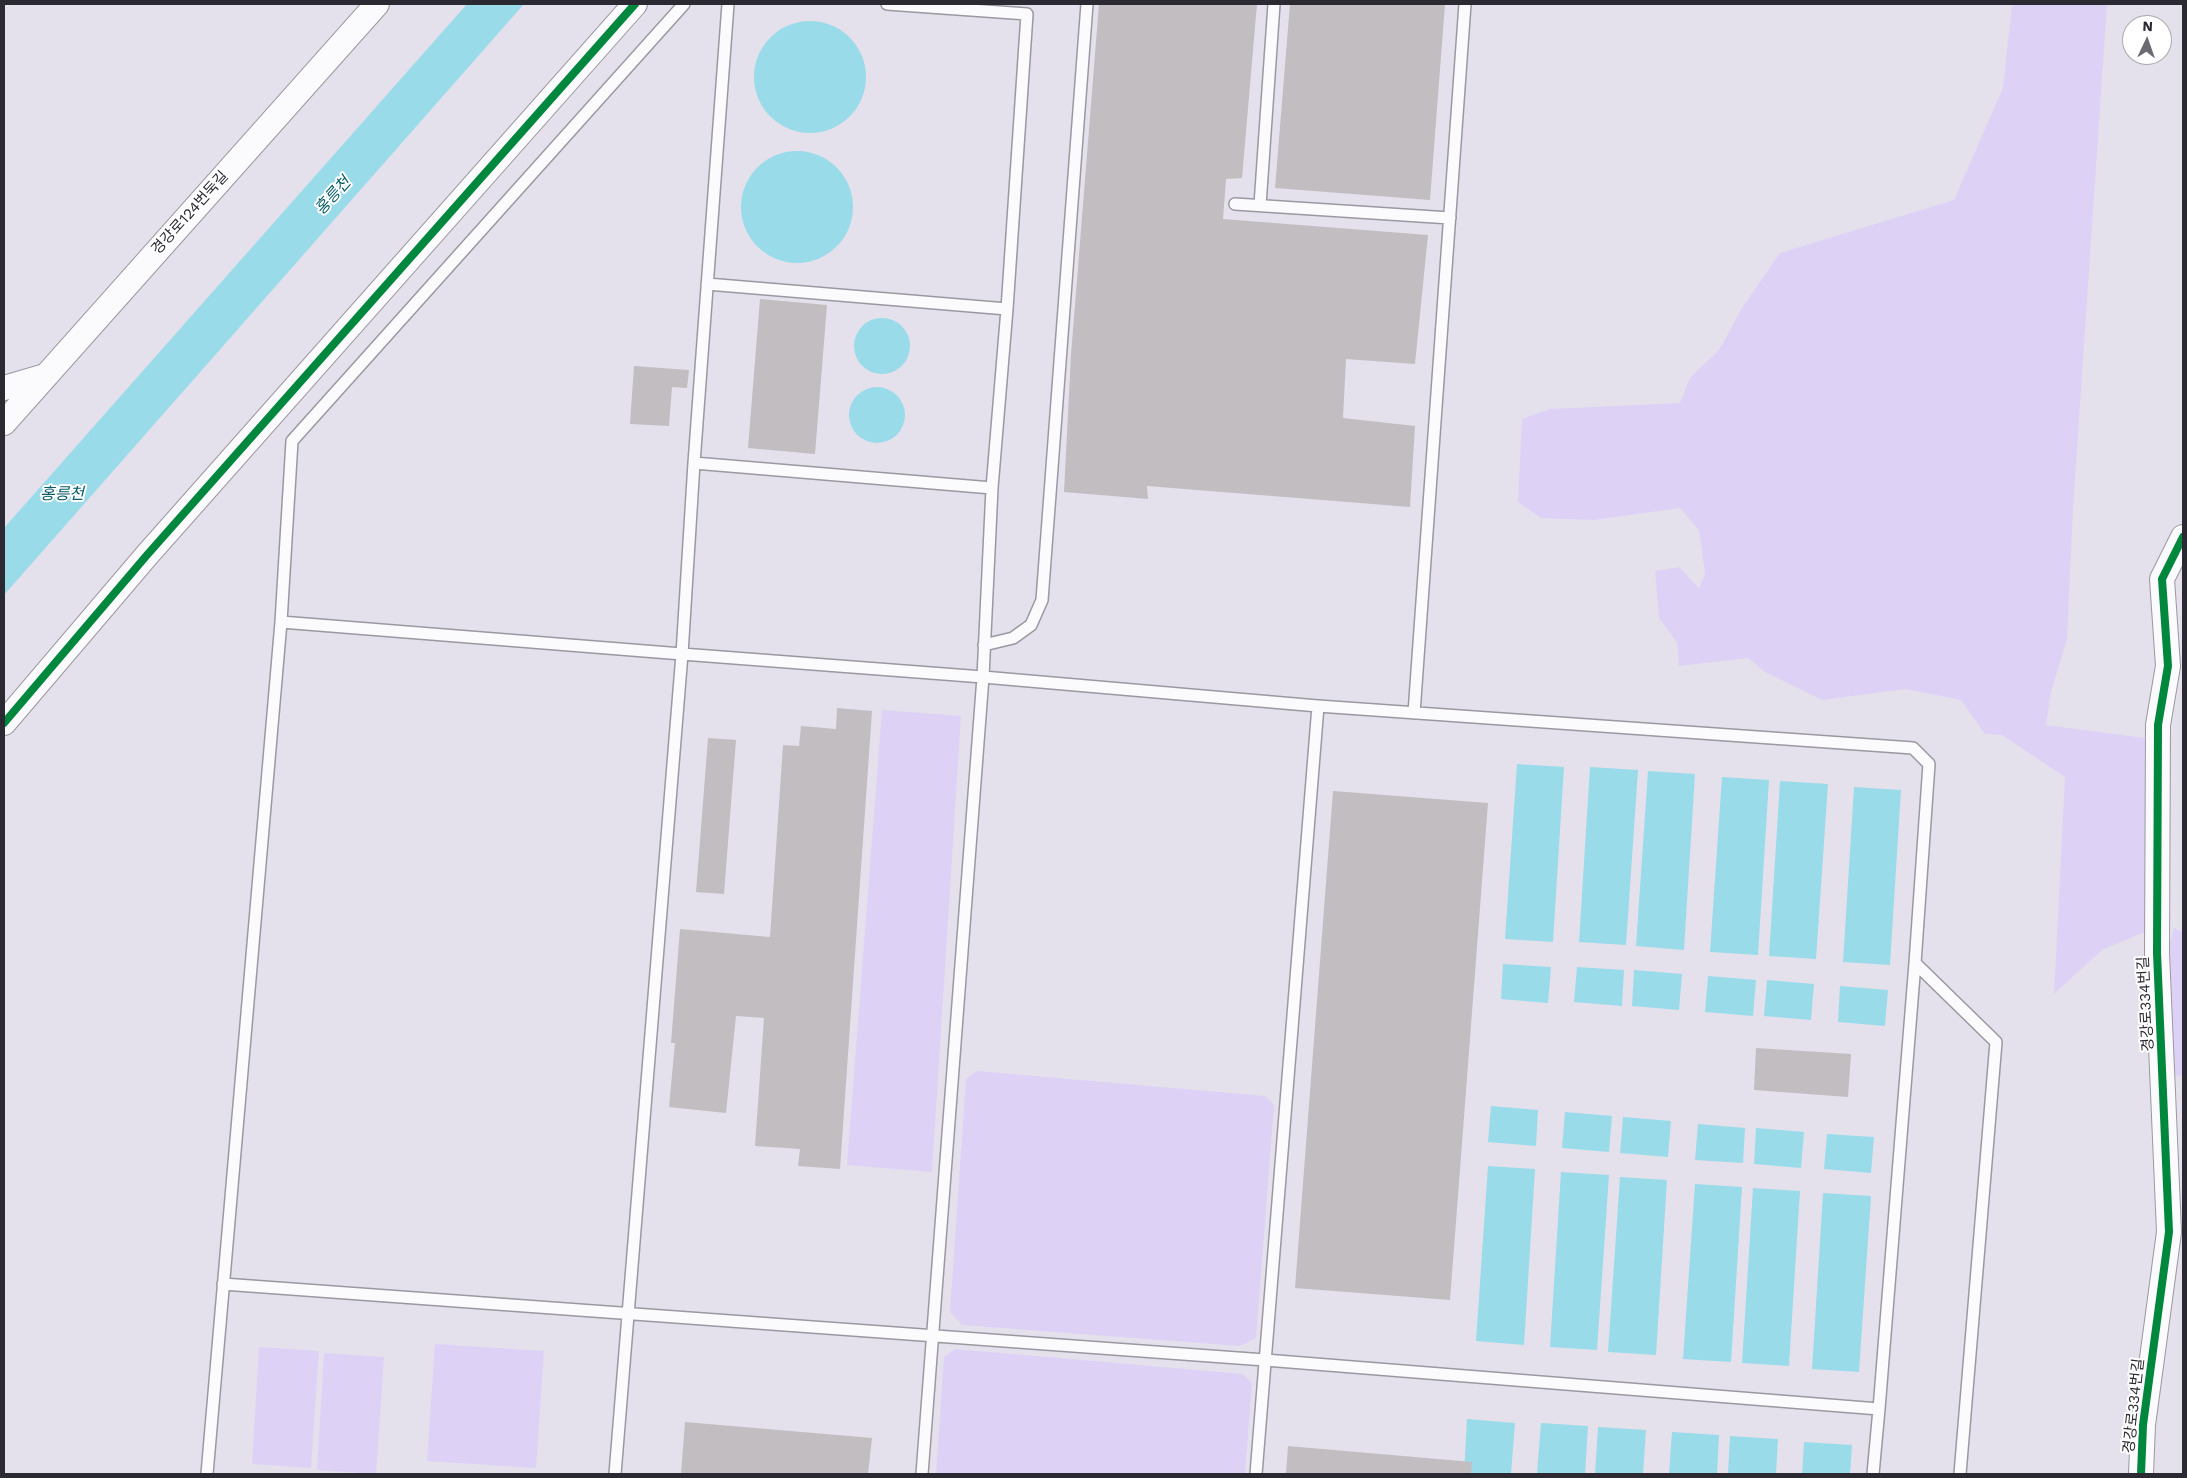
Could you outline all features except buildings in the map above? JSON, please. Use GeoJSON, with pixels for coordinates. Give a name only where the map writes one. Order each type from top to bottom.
{"type":"FeatureCollection","features":[{"type":"Feature","properties":{"kind":"street","name":"경강로124번둑길"},"geometry":{"type":"LineString","coordinates":[[4,423],[377,4]]}},
{"type":"Feature","properties":{"kind":"street"},"geometry":{"type":"LineString","coordinates":[[4,723],[147,555],[636,4]]}},
{"type":"Feature","properties":{"kind":"street"},"geometry":{"type":"LineString","coordinates":[[4,388],[46,375]]}},
{"type":"Feature","properties":{"kind":"street","name":"경강로334번길"},"geometry":{"type":"LineString","coordinates":[[2142,1474],[2143,1425],[2169,1232],[2157,953],[2158,725],[2168,666],[2162,579],[2183,537]]}},
{"type":"Feature","properties":{"kind":"lane"},"geometry":{"type":"LineString","coordinates":[[207,1474],[281,622],[292,441],[684,4]]}},
{"type":"Feature","properties":{"kind":"lane"},"geometry":{"type":"LineString","coordinates":[[615,1474],[626,1314],[682,654],[694,463],[728,4]]}},
{"type":"Feature","properties":{"kind":"lane"},"geometry":{"type":"LineString","coordinates":[[887,4],[1027,9],[1007,309],[992,488],[983,677],[922,1474]]}},
{"type":"Feature","properties":{"kind":"lane"},"geometry":{"type":"LineString","coordinates":[[984,645],[1013,638],[1031,625],[1042,600],[1087,4]]}},
{"type":"Feature","properties":{"kind":"lane"},"geometry":{"type":"LineString","coordinates":[[1260,205],[1274,4]]}},
{"type":"Feature","properties":{"kind":"lane"},"geometry":{"type":"LineString","coordinates":[[1414,713],[1465,4]]}},
{"type":"Feature","properties":{"kind":"lane"},"geometry":{"type":"LineString","coordinates":[[1235,204],[1450,218]]}},
{"type":"Feature","properties":{"kind":"lane"},"geometry":{"type":"LineString","coordinates":[[707,284],[1007,309]]}},
{"type":"Feature","properties":{"kind":"lane"},"geometry":{"type":"LineString","coordinates":[[694,463],[992,488]]}},
{"type":"Feature","properties":{"kind":"lane"},"geometry":{"type":"LineString","coordinates":[[281,622],[983,677],[1318,706],[1912,748],[1929,764],[1915,963],[1879,1409],[1872,1474]]}},
{"type":"Feature","properties":{"kind":"lane"},"geometry":{"type":"LineString","coordinates":[[1256,1474],[1318,706]]}},
{"type":"Feature","properties":{"kind":"lane"},"geometry":{"type":"LineString","coordinates":[[1915,963],[1996,1042],[1960,1474]]}},
{"type":"Feature","properties":{"kind":"lane"},"geometry":{"type":"LineString","coordinates":[[223,1284],[1265,1360],[1879,1409]]}},
{"type":"Feature","properties":{"kind":"shaded area"},"geometry":{"type":"Polygon","coordinates":[[[2012,4],[2107,4],[2073,508],[2067,639],[2051,692],[2046,725],[2145,738],[2147,931],[2102,950],[2054,994],[2065,777],[2002,735],[1985,734],[1961,700],[1905,689],[1822,700],[1765,672],[1748,658],[1679,666],[1677,642],[1659,618],[1655,571],[1679,567],[1699,588],[1705,574],[1699,530],[1680,508],[1594,520],[1541,518],[1518,502],[1522,419],[1550,409],[1680,403],[1690,378],[1719,350],[1742,308],[1780,253],[1954,200],[2003,88],[2012,4]]]}},
{"type":"Feature","properties":{"kind":"shaded area"},"geometry":{"type":"Polygon","coordinates":[[[882,710],[961,716],[932,1172],[847,1165],[882,710]]]}},
{"type":"Feature","properties":{"kind":"shaded area"},"geometry":{"type":"Polygon","coordinates":[[[2174,928],[2183,932],[2183,1076],[2173,1075],[2166,956],[2174,928]]]}},
{"type":"Feature","properties":{"kind":"shaded area"},"geometry":{"type":"Polygon","coordinates":[[[977,1071],[1265,1096],[1274,1105],[1256,1338],[1240,1346],[962,1325],[950,1312],[966,1079],[977,1071]]]}},
{"type":"Feature","properties":{"kind":"shaded area"},"geometry":{"type":"Polygon","coordinates":[[[435,1344],[544,1351],[536,1468],[427,1461],[435,1344]]]}},
{"type":"Feature","properties":{"kind":"shaded area"},"geometry":{"type":"Polygon","coordinates":[[[259,1347],[319,1351],[311,1468],[252,1464],[259,1347]]]}},
{"type":"Feature","properties":{"kind":"shaded area"},"geometry":{"type":"Polygon","coordinates":[[[955,1349],[1243,1374],[1252,1383],[1245,1474],[936,1474],[944,1357],[955,1349]]]}},
{"type":"Feature","properties":{"kind":"shaded area"},"geometry":{"type":"Polygon","coordinates":[[[324,1353],[384,1357],[376,1474],[317,1470],[324,1353]]]}},
{"type":"Feature","properties":{"kind":"water","name":"홍릉천"},"geometry":{"type":"Polygon","coordinates":[[[467,4],[524,4],[4,595],[4,528],[467,4]]]}},
{"type":"Feature","properties":{"kind":"water"},"geometry":{"type":"Polygon","coordinates":[[[810,21],[832,25],[850,37],[862,55],[866,77],[862,99],[850,117],[832,129],[810,133],[788,129],[770,117],[758,99],[754,77],[758,55],[770,37],[788,25],[810,21]]]}},
{"type":"Feature","properties":{"kind":"water"},"geometry":{"type":"Polygon","coordinates":[[[797,151],[819,155],[837,167],[849,185],[853,207],[849,229],[837,247],[819,259],[797,263],[775,259],[757,247],[745,229],[741,207],[745,185],[757,167],[775,155],[797,151]]]}},
{"type":"Feature","properties":{"kind":"water"},"geometry":{"type":"Polygon","coordinates":[[[882,318],[893,320],[902,326],[908,335],[910,346],[908,357],[902,366],[893,372],[882,374],[871,372],[862,366],[856,357],[854,346],[856,335],[862,326],[871,320],[882,318]]]}},
{"type":"Feature","properties":{"kind":"water"},"geometry":{"type":"Polygon","coordinates":[[[877,387],[888,389],[897,395],[903,404],[905,415],[903,426],[897,435],[888,441],[877,443],[866,441],[857,435],[851,426],[849,415],[851,404],[857,395],[866,389],[877,387]]]}},
{"type":"Feature","properties":{"kind":"water"},"geometry":{"type":"Polygon","coordinates":[[[1517,764],[1564,767],[1553,942],[1505,939],[1517,764]]]}},
{"type":"Feature","properties":{"kind":"water"},"geometry":{"type":"Polygon","coordinates":[[[1590,767],[1638,770],[1626,945],[1579,942],[1590,767]]]}},
{"type":"Feature","properties":{"kind":"water"},"geometry":{"type":"Polygon","coordinates":[[[1648,771],[1695,774],[1684,950],[1636,946],[1648,771]]]}},
{"type":"Feature","properties":{"kind":"water"},"geometry":{"type":"Polygon","coordinates":[[[1722,777],[1769,780],[1758,955],[1710,952],[1722,777]]]}},
{"type":"Feature","properties":{"kind":"water"},"geometry":{"type":"Polygon","coordinates":[[[1780,781],[1828,784],[1816,959],[1769,956],[1780,781]]]}},
{"type":"Feature","properties":{"kind":"water"},"geometry":{"type":"Polygon","coordinates":[[[1854,787],[1901,790],[1890,965],[1843,962],[1854,787]]]}},
{"type":"Feature","properties":{"kind":"water"},"geometry":{"type":"Polygon","coordinates":[[[1503,964],[1551,967],[1548,1003],[1501,999],[1503,964]]]}},
{"type":"Feature","properties":{"kind":"water"},"geometry":{"type":"Polygon","coordinates":[[[1577,967],[1624,970],[1622,1006],[1574,1002],[1577,967]]]}},
{"type":"Feature","properties":{"kind":"water"},"geometry":{"type":"Polygon","coordinates":[[[1634,970],[1682,974],[1679,1010],[1632,1006],[1634,970]]]}},
{"type":"Feature","properties":{"kind":"water"},"geometry":{"type":"Polygon","coordinates":[[[1708,976],[1756,980],[1753,1016],[1705,1012],[1708,976]]]}},
{"type":"Feature","properties":{"kind":"water"},"geometry":{"type":"Polygon","coordinates":[[[1767,980],[1814,984],[1811,1020],[1764,1016],[1767,980]]]}},
{"type":"Feature","properties":{"kind":"water"},"geometry":{"type":"Polygon","coordinates":[[[1840,986],[1888,990],[1885,1026],[1838,1022],[1840,986]]]}},
{"type":"Feature","properties":{"kind":"water"},"geometry":{"type":"Polygon","coordinates":[[[1491,1106],[1538,1110],[1536,1146],[1488,1142],[1491,1106]]]}},
{"type":"Feature","properties":{"kind":"water"},"geometry":{"type":"Polygon","coordinates":[[[1565,1112],[1612,1116],[1609,1152],[1562,1148],[1565,1112]]]}},
{"type":"Feature","properties":{"kind":"water"},"geometry":{"type":"Polygon","coordinates":[[[1623,1117],[1671,1121],[1668,1157],[1620,1153],[1623,1117]]]}},
{"type":"Feature","properties":{"kind":"water"},"geometry":{"type":"Polygon","coordinates":[[[1698,1124],[1745,1128],[1743,1163],[1695,1160],[1698,1124]]]}},
{"type":"Feature","properties":{"kind":"water"},"geometry":{"type":"Polygon","coordinates":[[[1756,1128],[1804,1132],[1801,1168],[1754,1164],[1756,1128]]]}},
{"type":"Feature","properties":{"kind":"water"},"geometry":{"type":"Polygon","coordinates":[[[1827,1134],[1874,1137],[1871,1173],[1824,1169],[1827,1134]]]}},
{"type":"Feature","properties":{"kind":"water"},"geometry":{"type":"Polygon","coordinates":[[[1488,1166],[1535,1169],[1524,1345],[1476,1341],[1488,1166]]]}},
{"type":"Feature","properties":{"kind":"water"},"geometry":{"type":"Polygon","coordinates":[[[1561,1172],[1609,1175],[1597,1350],[1550,1347],[1561,1172]]]}},
{"type":"Feature","properties":{"kind":"water"},"geometry":{"type":"Polygon","coordinates":[[[1620,1177],[1667,1180],[1656,1355],[1608,1352],[1620,1177]]]}},
{"type":"Feature","properties":{"kind":"water"},"geometry":{"type":"Polygon","coordinates":[[[1695,1184],[1742,1187],[1731,1362],[1683,1359],[1695,1184]]]}},
{"type":"Feature","properties":{"kind":"water"},"geometry":{"type":"Polygon","coordinates":[[[1753,1188],[1800,1191],[1789,1366],[1742,1363],[1753,1188]]]}},
{"type":"Feature","properties":{"kind":"water"},"geometry":{"type":"Polygon","coordinates":[[[1823,1193],[1871,1196],[1859,1372],[1812,1369],[1823,1193]]]}},
{"type":"Feature","properties":{"kind":"water"},"geometry":{"type":"Polygon","coordinates":[[[1467,1419],[1515,1423],[1511,1474],[1464,1474],[1467,1419]]]}},
{"type":"Feature","properties":{"kind":"water"},"geometry":{"type":"Polygon","coordinates":[[[1541,1423],[1588,1426],[1585,1474],[1537,1474],[1541,1423]]]}},
{"type":"Feature","properties":{"kind":"water"},"geometry":{"type":"Polygon","coordinates":[[[1598,1427],[1646,1430],[1643,1474],[1595,1474],[1598,1427]]]}},
{"type":"Feature","properties":{"kind":"water"},"geometry":{"type":"Polygon","coordinates":[[[1672,1432],[1719,1435],[1717,1474],[1669,1474],[1672,1432]]]}},
{"type":"Feature","properties":{"kind":"water"},"geometry":{"type":"Polygon","coordinates":[[[1730,1436],[1778,1439],[1776,1474],[1728,1474],[1730,1436]]]}},
{"type":"Feature","properties":{"kind":"water"},"geometry":{"type":"Polygon","coordinates":[[[1804,1442],[1852,1445],[1850,1474],[1802,1474],[1804,1442]]]}},
{"type":"Feature","properties":{"kind":"cycle path"},"geometry":{"type":"LineString","coordinates":[[4,723],[147,555],[635,4]]}},
{"type":"Feature","properties":{"kind":"cycle path"},"geometry":{"type":"LineString","coordinates":[[2141,1474],[2143,1425],[2169,1232],[2157,953],[2158,725],[2168,666],[2162,579],[2183,537]]}}]}
